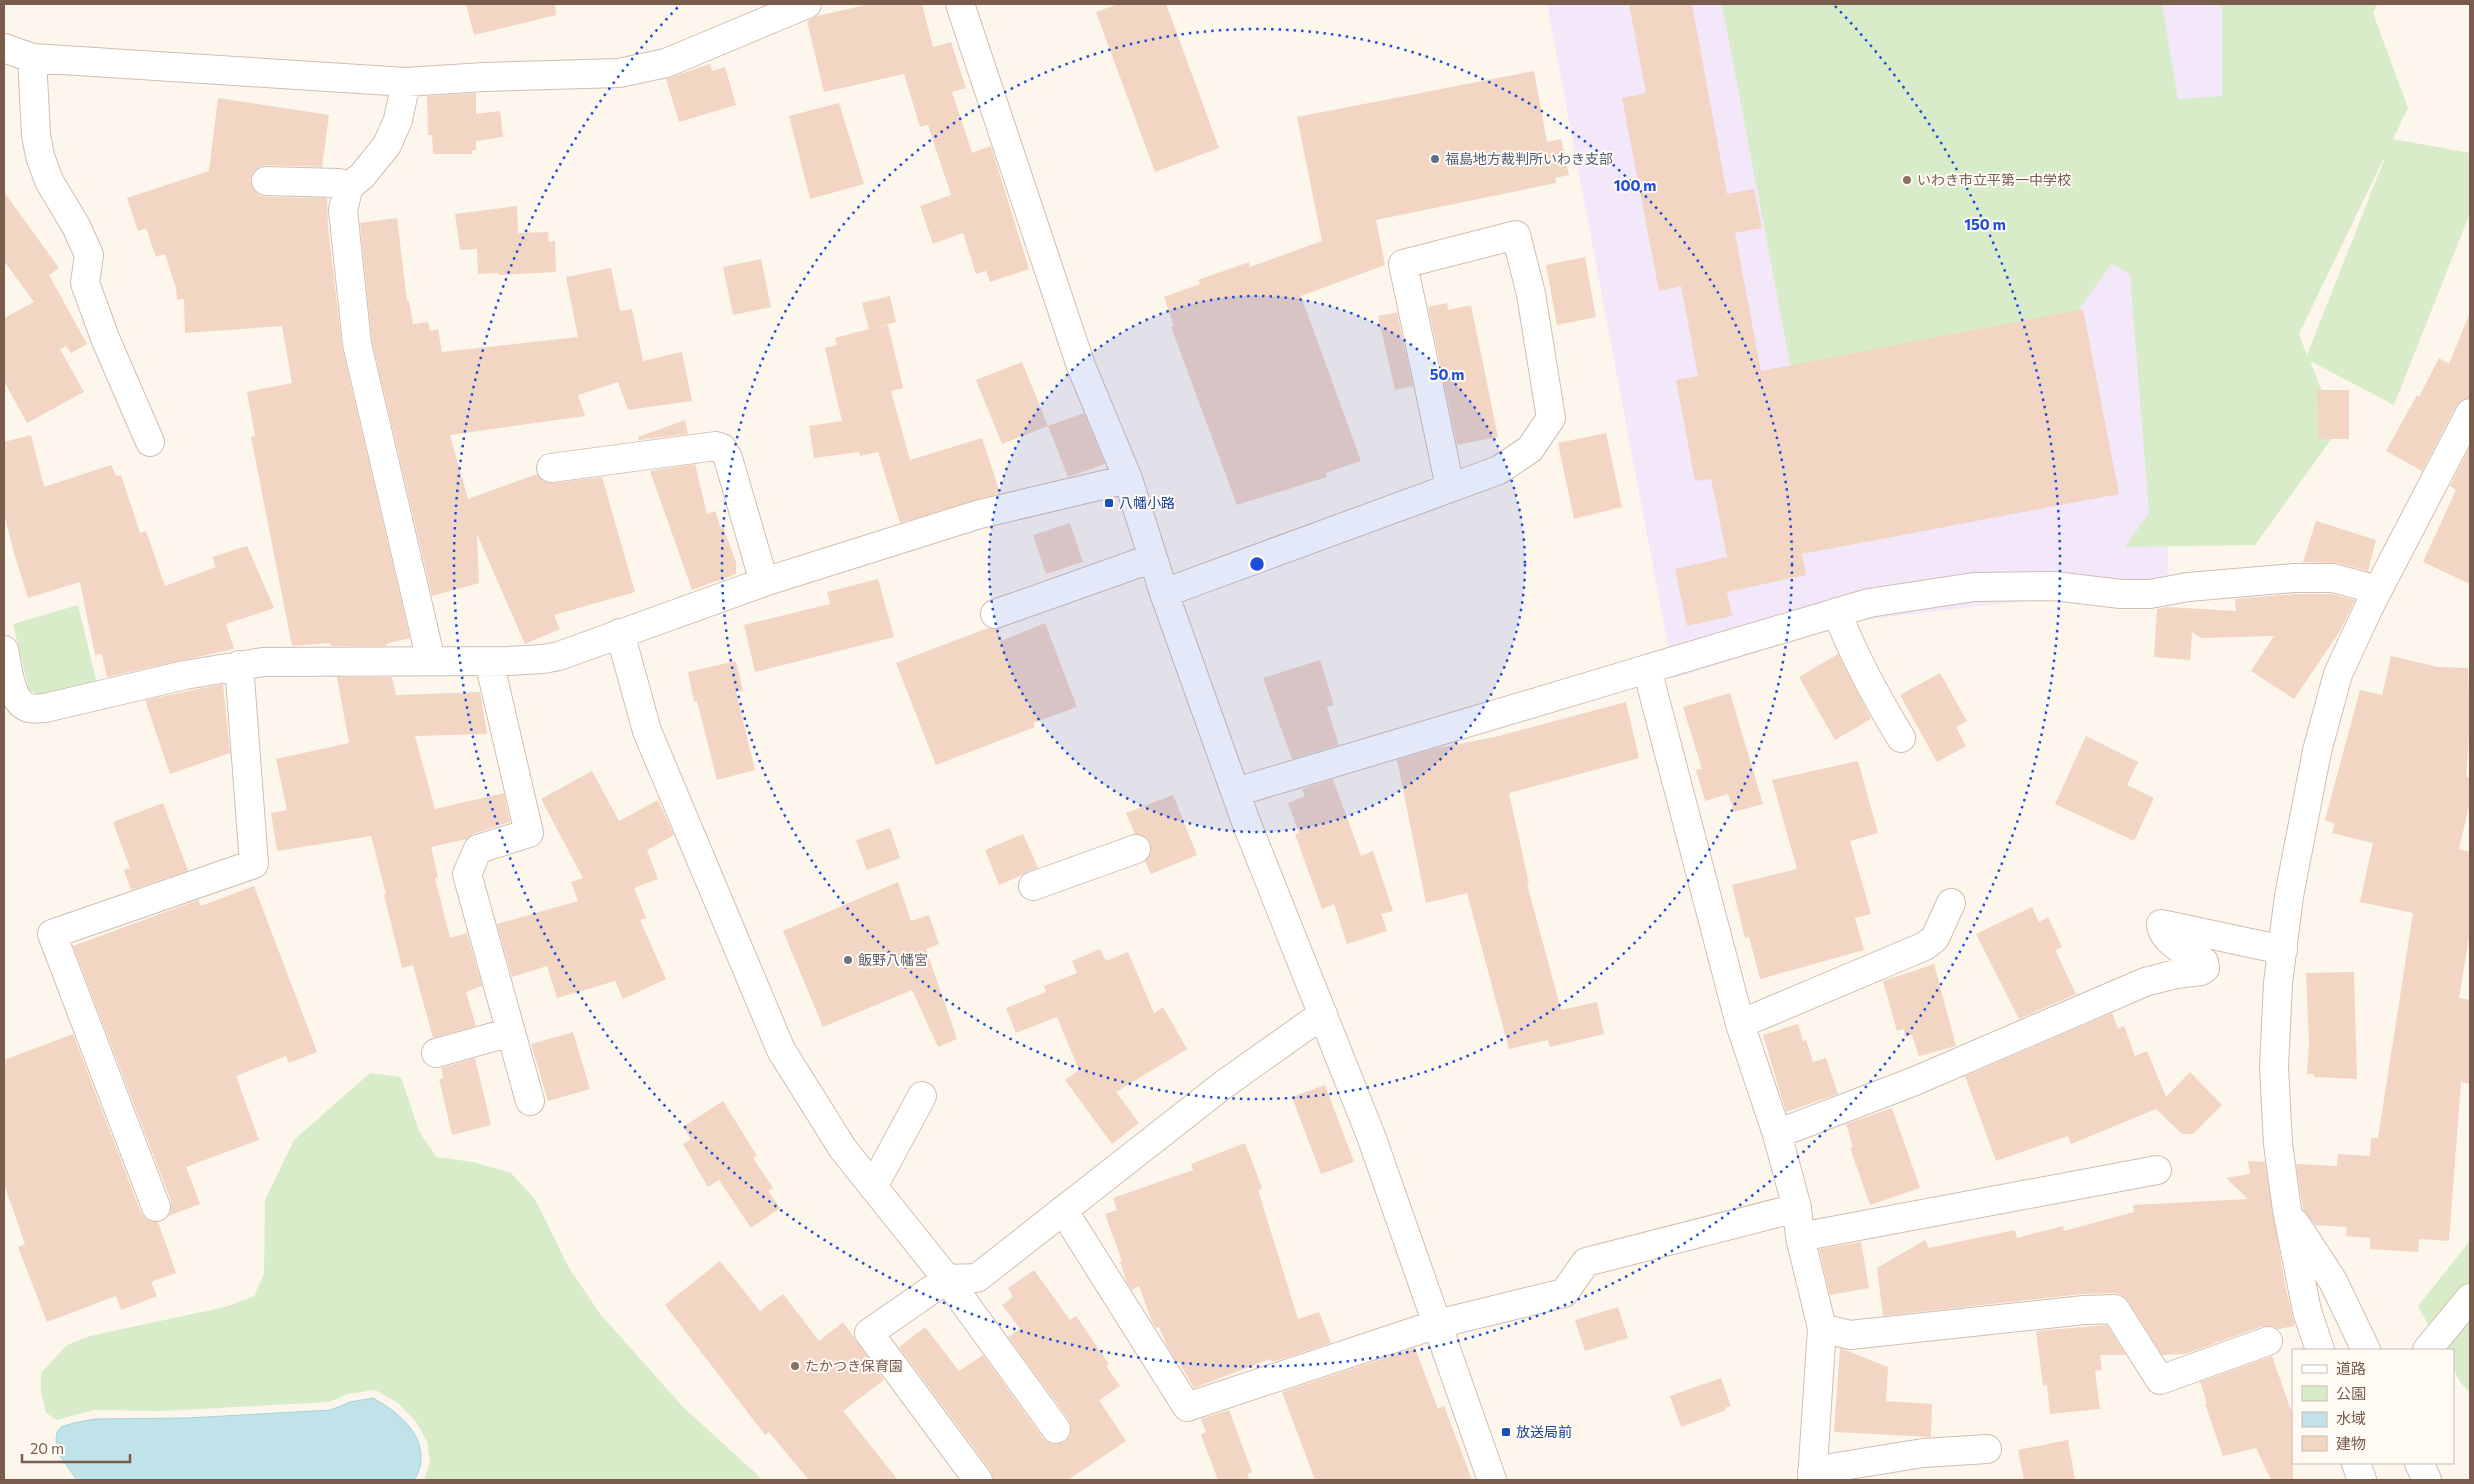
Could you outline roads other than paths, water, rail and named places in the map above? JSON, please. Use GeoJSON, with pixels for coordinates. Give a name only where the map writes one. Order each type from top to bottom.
{"type":"FeatureCollection","features":[{"type":"Feature","properties":{"kind":"street"},"geometry":{"type":"LineString","coordinates":[[4,48],[32,58],[406,82],[484,77],[618,73],[666,63],[807,4]]}},
{"type":"Feature","properties":{"kind":"street"},"geometry":{"type":"LineString","coordinates":[[960,4],[1081,366],[1128,479],[1164,593],[1236,792],[1371,1136],[1492,1480]]}},
{"type":"Feature","properties":{"kind":"street"},"geometry":{"type":"LineString","coordinates":[[32,58],[36,135],[40,156],[49,181],[76,226],[89,255],[85,283],[150,442]]}},
{"type":"Feature","properties":{"kind":"street"},"geometry":{"type":"LineString","coordinates":[[406,82],[398,120],[386,145],[362,176],[349,186],[343,210],[357,344],[431,660]]}},
{"type":"Feature","properties":{"kind":"street"},"geometry":{"type":"LineString","coordinates":[[266,181],[339,183],[349,186]]}},
{"type":"Feature","properties":{"kind":"street"},"geometry":{"type":"LineString","coordinates":[[1164,593],[1499,470],[1530,450],[1552,418],[1531,294],[1516,235],[1403,264],[1450,487]]}},
{"type":"Feature","properties":{"kind":"street"},"geometry":{"type":"LineString","coordinates":[[2320,1349],[2308,1311],[2287,1210],[2278,1144],[2274,1067],[2278,983],[2289,896],[2322,734],[2338,674],[2378,590],[2470,414]]}},
{"type":"Feature","properties":{"kind":"street"},"geometry":{"type":"LineString","coordinates":[[551,468],[716,446],[722,448],[728,458],[764,582]]}},
{"type":"Feature","properties":{"kind":"street"},"geometry":{"type":"LineString","coordinates":[[4,650],[14,691],[19,701],[28,708],[45,708],[185,675],[263,662],[490,661],[551,658],[764,582],[980,514],[1128,479]]}},
{"type":"Feature","properties":{"kind":"street"},"geometry":{"type":"LineString","coordinates":[[995,614],[1153,558]]}},
{"type":"Feature","properties":{"kind":"street"},"geometry":{"type":"LineString","coordinates":[[1236,792],[1869,603],[1974,587],[2054,586],[2121,594],[2150,594],[2188,587],[2294,578],[2333,578],[2378,590]]}},
{"type":"Feature","properties":{"kind":"street"},"geometry":{"type":"LineString","coordinates":[[1837,612],[1848,642],[1872,691],[1901,738]]}},
{"type":"Feature","properties":{"kind":"street"},"geometry":{"type":"LineString","coordinates":[[620,632],[647,731],[780,1050],[843,1149],[947,1279],[1056,1429]]}},
{"type":"Feature","properties":{"kind":"street"},"geometry":{"type":"LineString","coordinates":[[490,661],[529,834],[478,849],[467,874],[530,1101]]}},
{"type":"Feature","properties":{"kind":"street"},"geometry":{"type":"LineString","coordinates":[[156,1207],[52,934],[254,864],[239,665]]}},
{"type":"Feature","properties":{"kind":"street"},"geometry":{"type":"LineString","coordinates":[[1647,669],[1740,1024],[1777,1134],[1797,1208],[1800,1237],[1822,1328],[1812,1476],[1923,1454],[1987,1449]]}},
{"type":"Feature","properties":{"kind":"street"},"geometry":{"type":"LineString","coordinates":[[1033,886],[1136,848]]}},
{"type":"Feature","properties":{"kind":"street"},"geometry":{"type":"LineString","coordinates":[[1740,1024],[1926,946],[1935,938],[1951,903]]}},
{"type":"Feature","properties":{"kind":"street"},"geometry":{"type":"LineString","coordinates":[[1777,1134],[1924,1077],[2145,982],[2176,974],[2201,971],[2205,968],[2204,962],[2166,937],[2161,931],[2161,924],[2283,950]]}},
{"type":"Feature","properties":{"kind":"street"},"geometry":{"type":"LineString","coordinates":[[978,1480],[869,1333],[947,1279],[977,1278],[1223,1085],[1323,1014]]}},
{"type":"Feature","properties":{"kind":"street"},"geometry":{"type":"LineString","coordinates":[[436,1053],[511,1032]]}},
{"type":"Feature","properties":{"kind":"street"},"geometry":{"type":"LineString","coordinates":[[873,1187],[922,1096]]}},
{"type":"Feature","properties":{"kind":"street"},"geometry":{"type":"LineString","coordinates":[[1800,1237],[2156,1170]]}},
{"type":"Feature","properties":{"kind":"street"},"geometry":{"type":"LineString","coordinates":[[1062,1210],[1187,1407],[1436,1324],[1564,1293],[1586,1262],[1797,1208]]}},
{"type":"Feature","properties":{"kind":"street"},"geometry":{"type":"LineString","coordinates":[[2287,1210],[2333,1281],[2366,1349]]}},
{"type":"Feature","properties":{"kind":"street"},"geometry":{"type":"LineString","coordinates":[[2428,1349],[2470,1298]]}},
{"type":"Feature","properties":{"kind":"street"},"geometry":{"type":"LineString","coordinates":[[1822,1328],[1850,1335],[2084,1310],[2115,1310],[2160,1380],[2268,1341]]}},
{"type":"Feature","properties":{"kind":"street"},"geometry":{"type":"LineString","coordinates":[[2356,1464],[2362,1480]]}},
{"type":"Feature","properties":{"kind":"street"},"geometry":{"type":"LineString","coordinates":[[2419,1464],[2427,1480]]}},
{"type":"Feature","properties":{"kind":"water"},"geometry":{"type":"Polygon","coordinates":[[[373,1398],[399,1416],[413,1431],[418,1440],[421,1461],[415,1480],[77,1480],[60,1456],[56,1440],[57,1432],[61,1427],[95,1419],[188,1418],[331,1410],[350,1402],[373,1398]]]}},
{"type":"Feature","properties":{"kind":"place","name":"福島地方裁判所いわき支部"},"geometry":{"type":"Point","coordinates":[1435,159]}},
{"type":"Feature","properties":{"kind":"place","name":"いわき市立平第一中学校"},"geometry":{"type":"Point","coordinates":[1907,180]}},
{"type":"Feature","properties":{"kind":"place","name":"八幡小路"},"geometry":{"type":"Point","coordinates":[1109,503]}},
{"type":"Feature","properties":{"kind":"place","name":"飯野八幡宮"},"geometry":{"type":"Point","coordinates":[848,960]}},
{"type":"Feature","properties":{"kind":"place","name":"たかつき保育園"},"geometry":{"type":"Point","coordinates":[795,1366]}},
{"type":"Feature","properties":{"kind":"place","name":"放送局前"},"geometry":{"type":"Point","coordinates":[1506,1432]}}]}
